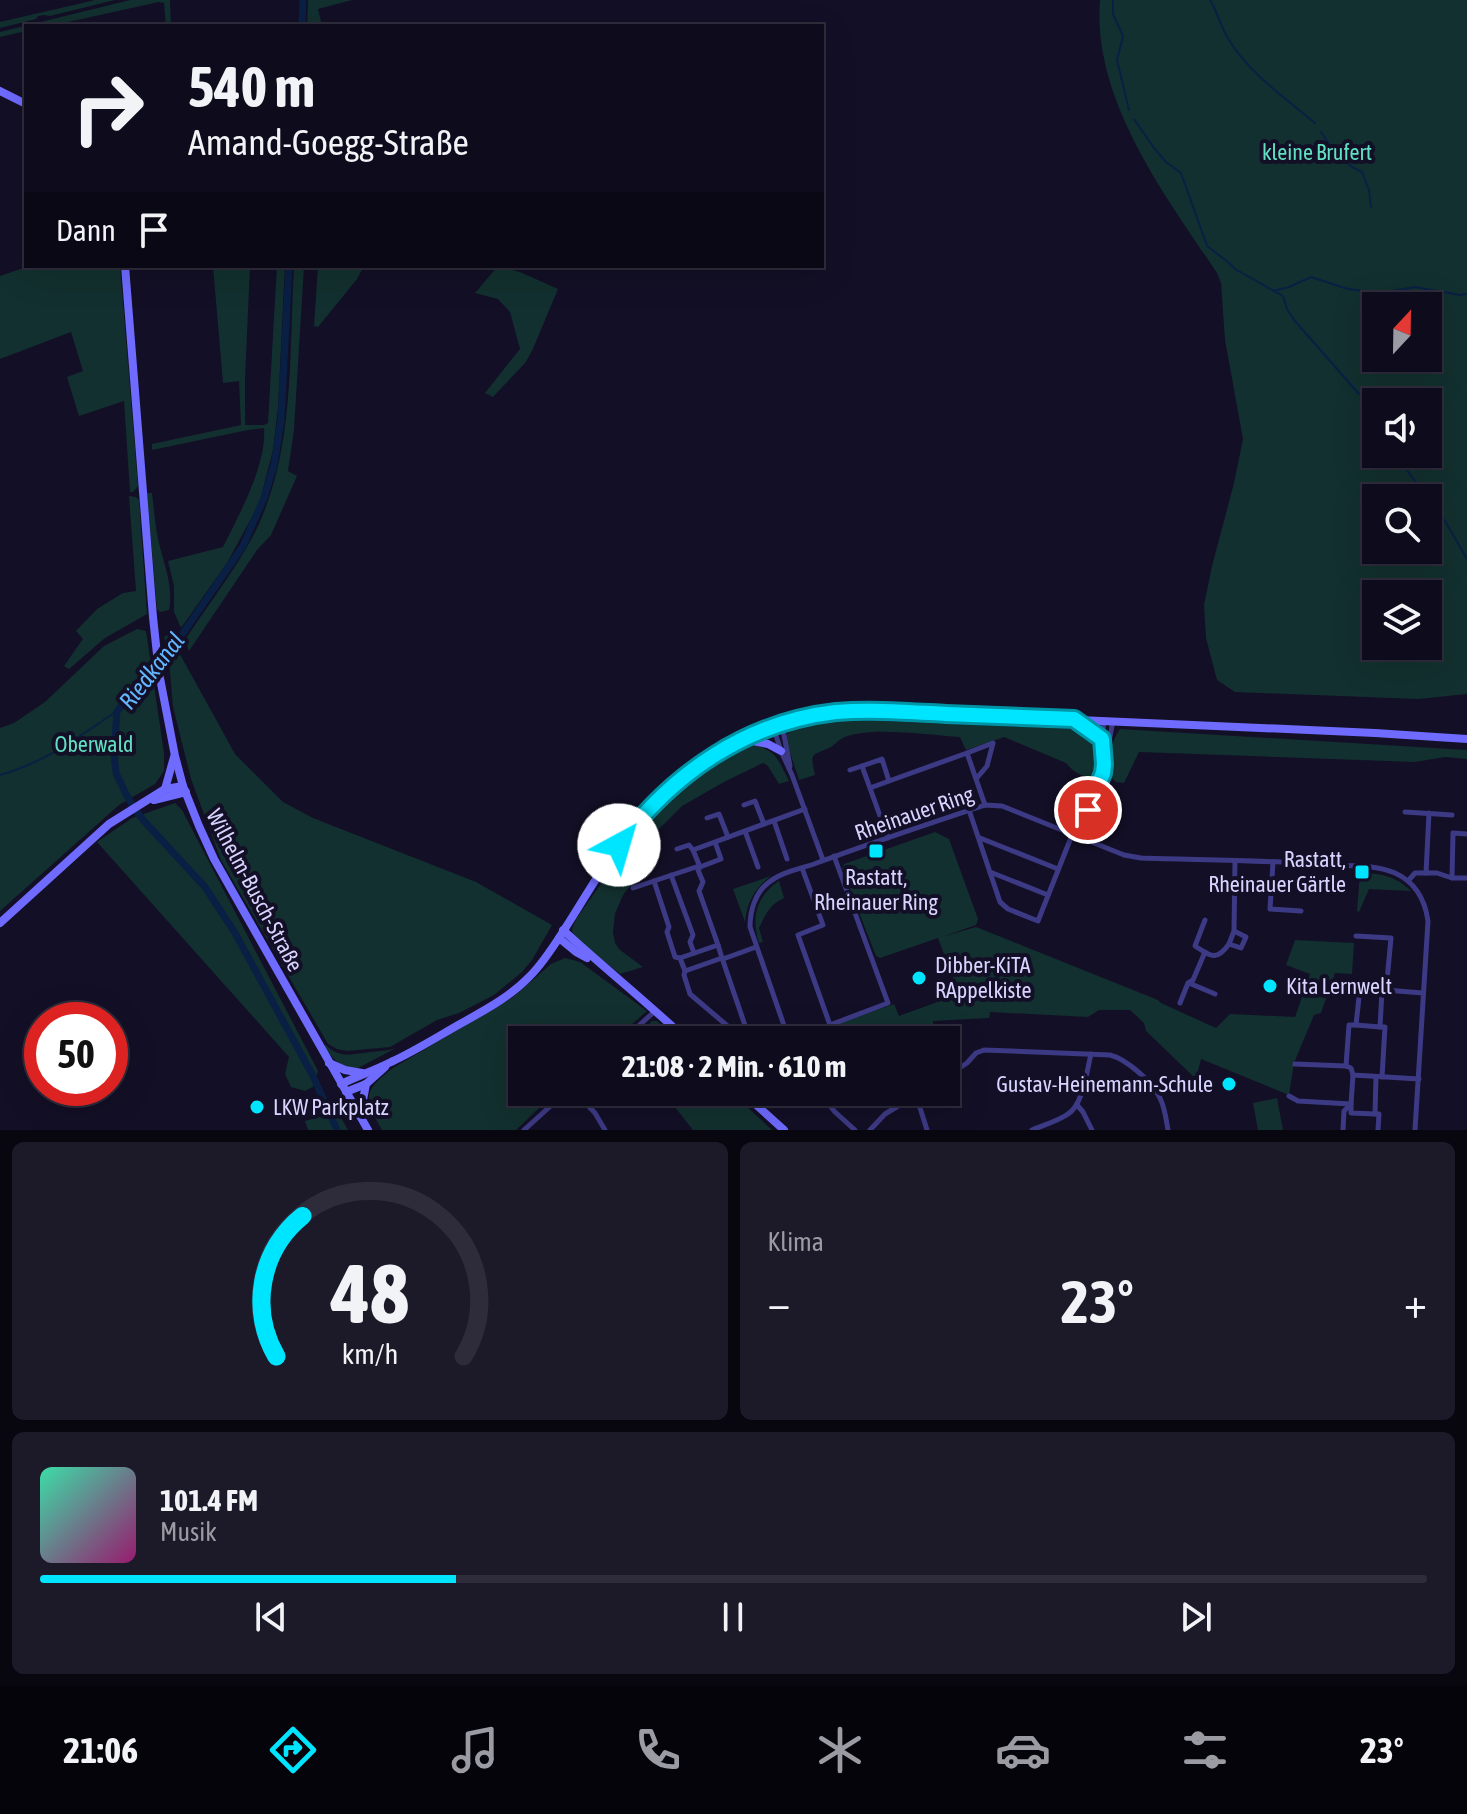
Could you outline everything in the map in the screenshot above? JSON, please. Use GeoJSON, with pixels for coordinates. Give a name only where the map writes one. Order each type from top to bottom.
{"type":"FeatureCollection","features":[{"type":"Feature","properties":{"kind":"main road"},"geometry":{"type":"LineString","coordinates":[[0,91],[24,103]]}},
{"type":"Feature","properties":{"kind":"main road","name":"Wilhelm-Busch-Straße"},"geometry":{"type":"LineString","coordinates":[[125,268],[159,673],[184,789],[214,859],[368,1130]]}},
{"type":"Feature","properties":{"kind":"main road"},"geometry":{"type":"LineString","coordinates":[[344,1088],[364,1073],[390,1062],[505,998],[542,963],[619,845],[652,805],[698,765],[741,739],[777,725],[814,715],[855,711],[1467,739]]}},
{"type":"Feature","properties":{"kind":"main road"},"geometry":{"type":"LineString","coordinates":[[1074,719],[1102,739]]}},
{"type":"Feature","properties":{"kind":"main road"},"geometry":{"type":"LineString","coordinates":[[741,739],[761,742],[781,751]]}},
{"type":"Feature","properties":{"kind":"main road"},"geometry":{"type":"LineString","coordinates":[[165,789],[175,756]]}},
{"type":"Feature","properties":{"kind":"main road"},"geometry":{"type":"LineString","coordinates":[[0,923],[100,832],[127,812],[165,789],[184,789]]}},
{"type":"Feature","properties":{"kind":"main road"},"geometry":{"type":"LineString","coordinates":[[145,802],[184,789]]}},
{"type":"Feature","properties":{"kind":"main road"},"geometry":{"type":"LineString","coordinates":[[561,934],[672,1026]]}},
{"type":"Feature","properties":{"kind":"main road"},"geometry":{"type":"LineString","coordinates":[[329,1062],[345,1070],[364,1073]]}},
{"type":"Feature","properties":{"kind":"main road"},"geometry":{"type":"LineString","coordinates":[[344,1088],[366,1084],[390,1062]]}},
{"type":"Feature","properties":{"kind":"main road"},"geometry":{"type":"LineString","coordinates":[[360,1116],[366,1084]]}},
{"type":"Feature","properties":{"kind":"main road"},"geometry":{"type":"LineString","coordinates":[[757,1106],[784,1130]]}},
{"type":"Feature","properties":{"kind":"street"},"geometry":{"type":"LineString","coordinates":[[1104,764],[1102,739],[1108,721]]}},
{"type":"Feature","properties":{"kind":"street"},"geometry":{"type":"LineString","coordinates":[[969,810],[1000,902],[1008,909],[1038,921],[1058,869],[1102,777],[1108,721]]}},
{"type":"Feature","properties":{"kind":"street"},"geometry":{"type":"LineString","coordinates":[[777,725],[781,751],[823,860]]}},
{"type":"Feature","properties":{"kind":"street"},"geometry":{"type":"LineString","coordinates":[[777,725],[792,775]]}},
{"type":"Feature","properties":{"kind":"street"},"geometry":{"type":"LineString","coordinates":[[870,788],[993,743],[987,766],[976,779]]}},
{"type":"Feature","properties":{"kind":"street"},"geometry":{"type":"LineString","coordinates":[[967,753],[985,805]]}},
{"type":"Feature","properties":{"kind":"street"},"geometry":{"type":"LineString","coordinates":[[850,770],[882,759],[889,781]]}},
{"type":"Feature","properties":{"kind":"street"},"geometry":{"type":"LineString","coordinates":[[862,766],[888,838]]}},
{"type":"Feature","properties":{"kind":"street"},"geometry":{"type":"LineString","coordinates":[[744,805],[755,801],[764,824]]}},
{"type":"Feature","properties":{"kind":"street","name":"Rheinauer Ring"},"geometry":{"type":"LineString","coordinates":[[784,1026],[751,933],[750,919],[760,891],[771,880],[802,868],[985,805],[1002,806],[1124,855],[1384,869],[1408,881]]}},
{"type":"Feature","properties":{"kind":"street"},"geometry":{"type":"LineString","coordinates":[[693,850],[805,809]]}},
{"type":"Feature","properties":{"kind":"street"},"geometry":{"type":"LineString","coordinates":[[1405,812],[1452,815]]}},
{"type":"Feature","properties":{"kind":"street"},"geometry":{"type":"LineString","coordinates":[[1426,873],[1429,813]]}},
{"type":"Feature","properties":{"kind":"street"},"geometry":{"type":"LineString","coordinates":[[707,818],[719,814],[728,837]]}},
{"type":"Feature","properties":{"kind":"street"},"geometry":{"type":"LineString","coordinates":[[774,821],[787,859]]}},
{"type":"Feature","properties":{"kind":"street"},"geometry":{"type":"LineString","coordinates":[[745,831],[758,867]]}},
{"type":"Feature","properties":{"kind":"street"},"geometry":{"type":"LineString","coordinates":[[1452,878],[1453,833],[1467,834]]}},
{"type":"Feature","properties":{"kind":"street"},"geometry":{"type":"LineString","coordinates":[[979,838],[1058,869]]}},
{"type":"Feature","properties":{"kind":"street"},"geometry":{"type":"LineString","coordinates":[[633,888],[721,859],[715,842]]}},
{"type":"Feature","properties":{"kind":"street"},"geometry":{"type":"LineString","coordinates":[[677,849],[689,845],[693,850],[703,882],[699,891],[745,1026]]}},
{"type":"Feature","properties":{"kind":"street"},"geometry":{"type":"LineString","coordinates":[[802,868],[823,925],[798,935],[830,1025],[888,1003],[834,856]]}},
{"type":"Feature","properties":{"kind":"street"},"geometry":{"type":"LineString","coordinates":[[1205,920],[1195,946],[1220,956],[1234,931],[1235,861]]}},
{"type":"Feature","properties":{"kind":"street"},"geometry":{"type":"LineString","coordinates":[[1273,862],[1270,909],[1301,911]]}},
{"type":"Feature","properties":{"kind":"street"},"geometry":{"type":"LineString","coordinates":[[989,871],[1048,895]]}},
{"type":"Feature","properties":{"kind":"street"},"geometry":{"type":"LineString","coordinates":[[1415,1130],[1428,921],[1420,895],[1408,881],[1415,873],[1467,878]]}},
{"type":"Feature","properties":{"kind":"street"},"geometry":{"type":"LineString","coordinates":[[671,875],[693,935],[690,942],[694,953]]}},
{"type":"Feature","properties":{"kind":"street"},"geometry":{"type":"LineString","coordinates":[[654,881],[675,957],[718,945]]}},
{"type":"Feature","properties":{"kind":"street"},"geometry":{"type":"LineString","coordinates":[[1229,944],[1243,947],[1246,937],[1234,931]]}},
{"type":"Feature","properties":{"kind":"street"},"geometry":{"type":"LineString","coordinates":[[1356,936],[1391,938],[1380,1027]]}},
{"type":"Feature","properties":{"kind":"street"},"geometry":{"type":"LineString","coordinates":[[685,971],[756,947]]}},
{"type":"Feature","properties":{"kind":"street"},"geometry":{"type":"LineString","coordinates":[[1180,1003],[1205,952]]}},
{"type":"Feature","properties":{"kind":"street"},"geometry":{"type":"LineString","coordinates":[[680,958],[690,994],[728,1026]]}},
{"type":"Feature","properties":{"kind":"street"},"geometry":{"type":"LineString","coordinates":[[1188,983],[1215,994]]}},
{"type":"Feature","properties":{"kind":"street"},"geometry":{"type":"LineString","coordinates":[[1356,1025],[1360,988],[1423,993]]}},
{"type":"Feature","properties":{"kind":"street"},"geometry":{"type":"LineString","coordinates":[[639,1026],[656,1011]]}},
{"type":"Feature","properties":{"kind":"street"},"geometry":{"type":"LineString","coordinates":[[1346,1066],[1349,1025],[1385,1027],[1375,1114]]}},
{"type":"Feature","properties":{"kind":"street"},"geometry":{"type":"LineString","coordinates":[[960,1069],[976,1053],[984,1050],[1110,1055],[1122,1060],[1155,1089],[1162,1103],[1168,1130]]}},
{"type":"Feature","properties":{"kind":"street"},"geometry":{"type":"LineString","coordinates":[[1032,1130],[1068,1114],[1077,1105],[1091,1054]]}},
{"type":"Feature","properties":{"kind":"street"},"geometry":{"type":"LineString","coordinates":[[1295,1064],[1351,1068],[1351,1113],[1379,1114],[1378,1130]]}},
{"type":"Feature","properties":{"kind":"street"},"geometry":{"type":"LineString","coordinates":[[1353,1075],[1419,1079]]}},
{"type":"Feature","properties":{"kind":"street"},"geometry":{"type":"LineString","coordinates":[[1289,1096],[1298,1101],[1351,1104]]}},
{"type":"Feature","properties":{"kind":"street"},"geometry":{"type":"LineString","coordinates":[[1343,1130],[1344,1111],[1351,1104]]}},
{"type":"Feature","properties":{"kind":"street"},"geometry":{"type":"LineString","coordinates":[[1077,1105],[1092,1130]]}},
{"type":"Feature","properties":{"kind":"street"},"geometry":{"type":"LineString","coordinates":[[524,1130],[551,1106]]}},
{"type":"Feature","properties":{"kind":"street"},"geometry":{"type":"LineString","coordinates":[[588,1106],[605,1130]]}},
{"type":"Feature","properties":{"kind":"street"},"geometry":{"type":"LineString","coordinates":[[830,1106],[855,1130]]}},
{"type":"Feature","properties":{"kind":"street"},"geometry":{"type":"LineString","coordinates":[[870,1130],[885,1114],[898,1106]]}},
{"type":"Feature","properties":{"kind":"street"},"geometry":{"type":"LineString","coordinates":[[921,1106],[927,1130]]}},
{"type":"Feature","properties":{"kind":"green space"},"geometry":{"type":"Polygon","coordinates":[[[95,0],[115,0],[50,16],[38,16],[0,28],[0,22],[95,0]]]}},
{"type":"Feature","properties":{"kind":"green space"},"geometry":{"type":"Polygon","coordinates":[[[130,0],[170,0],[171,24],[166,24],[164,3],[159,2],[59,24],[32,24],[130,0]]]}},
{"type":"Feature","properties":{"kind":"green space"},"geometry":{"type":"Polygon","coordinates":[[[308,0],[352,0],[318,9],[322,24],[307,24],[308,0]]]}},
{"type":"Feature","properties":{"kind":"green space","name":"kleine Brufert"},"geometry":{"type":"Polygon","coordinates":[[[1100,0],[1467,0],[1467,694],[1418,699],[1235,692],[1217,680],[1206,638],[1204,605],[1243,439],[1225,340],[1221,283],[1136,144],[1108,73],[1101,37],[1100,0]]]}},
{"type":"Feature","properties":{"kind":"green space"},"geometry":{"type":"Polygon","coordinates":[[[24,26],[24,31],[0,37],[0,32],[24,26]]]}},
{"type":"Feature","properties":{"kind":"green space"},"geometry":{"type":"Polygon","coordinates":[[[24,268],[120,268],[138,486],[133,492],[130,492],[124,401],[79,416],[67,377],[83,371],[71,332],[0,359],[0,276],[24,268]]]}},
{"type":"Feature","properties":{"kind":"green space"},"geometry":{"type":"Polygon","coordinates":[[[213,268],[250,268],[245,425],[264,425],[268,423],[277,268],[285,268],[278,408],[273,450],[259,504],[227,563],[181,628],[174,612],[174,586],[168,561],[223,547],[257,473],[264,428],[152,450],[152,444],[241,425],[239,381],[223,383],[213,268]]]}},
{"type":"Feature","properties":{"kind":"green space"},"geometry":{"type":"Polygon","coordinates":[[[294,268],[304,268],[294,430],[288,471],[297,476],[271,535],[257,550],[189,651],[185,640],[242,555],[270,495],[284,432],[294,268]]]}},
{"type":"Feature","properties":{"kind":"green space"},"geometry":{"type":"Polygon","coordinates":[[[318,268],[363,268],[318,327],[314,326],[318,268]]]}},
{"type":"Feature","properties":{"kind":"green space"},"geometry":{"type":"Polygon","coordinates":[[[496,268],[520,272],[558,289],[525,363],[493,397],[485,393],[520,349],[510,312],[498,299],[475,293],[496,268]]]}},
{"type":"Feature","properties":{"kind":"green space"},"geometry":{"type":"Polygon","coordinates":[[[147,493],[152,493],[170,592],[169,610],[160,612],[157,609],[147,493]]]}},
{"type":"Feature","properties":{"kind":"green space"},"geometry":{"type":"Polygon","coordinates":[[[129,496],[139,500],[147,614],[105,638],[69,669],[64,666],[83,639],[76,631],[97,609],[123,593],[136,591],[129,496]]]}},
{"type":"Feature","properties":{"kind":"green space","name":"Oberwald"},"geometry":{"type":"Polygon","coordinates":[[[137,629],[146,631],[164,771],[155,784],[119,805],[0,911],[0,728],[14,723],[45,702],[104,646],[137,629]]]}},
{"type":"Feature","properties":{"kind":"green space"},"geometry":{"type":"Polygon","coordinates":[[[171,633],[235,754],[283,802],[313,818],[476,882],[552,925],[522,972],[494,995],[459,1013],[437,1020],[390,1047],[347,1051],[328,1044],[221,860],[191,779],[173,707],[164,637],[171,633]]]}},
{"type":"Feature","properties":{"kind":"green space"},"geometry":{"type":"Polygon","coordinates":[[[837,719],[1074,729],[1088,737],[1096,747],[1096,768],[1094,776],[1082,775],[1066,763],[1004,737],[966,750],[960,737],[870,732],[845,737],[815,754],[812,758],[815,775],[799,780],[786,740],[787,734],[799,726],[837,719]]]}},
{"type":"Feature","properties":{"kind":"green space"},"geometry":{"type":"Polygon","coordinates":[[[1120,729],[1467,750],[1467,759],[1445,757],[1415,762],[1139,752],[1124,783],[1116,782],[1108,770],[1111,749],[1120,729]]]}},
{"type":"Feature","properties":{"kind":"green space"},"geometry":{"type":"Polygon","coordinates":[[[753,745],[772,753],[789,781],[779,784],[763,763],[682,806],[658,830],[623,895],[615,914],[613,932],[620,950],[643,967],[620,974],[574,934],[572,929],[577,918],[648,816],[660,804],[696,774],[753,745]]]}},
{"type":"Feature","properties":{"kind":"green space"},"geometry":{"type":"Polygon","coordinates":[[[175,803],[182,810],[318,1071],[313,1087],[305,1091],[291,1087],[285,1074],[289,1057],[97,842],[132,818],[175,803]]]}},
{"type":"Feature","properties":{"kind":"green space"},"geometry":{"type":"Polygon","coordinates":[[[935,832],[949,839],[978,919],[976,925],[942,937],[976,927],[1158,1000],[1216,1028],[1230,1014],[1295,1017],[1310,974],[1286,965],[1295,940],[1354,943],[1352,974],[1335,973],[1321,1013],[1314,1015],[1294,1063],[1289,1095],[1201,1059],[1196,1079],[1146,1031],[1144,1023],[1130,1010],[1099,1010],[1088,1017],[990,1012],[989,1018],[933,1021],[933,1026],[832,1026],[894,1004],[899,1016],[959,994],[938,938],[880,958],[876,956],[842,869],[844,864],[935,832]]]}},
{"type":"Feature","properties":{"kind":"green space"},"geometry":{"type":"Polygon","coordinates":[[[1360,873],[1387,876],[1411,891],[1369,889],[1359,912],[1360,873]]]}},
{"type":"Feature","properties":{"kind":"green space"},"geometry":{"type":"Polygon","coordinates":[[[771,876],[753,896],[745,922],[733,889],[771,876]]]}},
{"type":"Feature","properties":{"kind":"green space"},"geometry":{"type":"Polygon","coordinates":[[[779,881],[784,898],[766,914],[759,928],[763,942],[759,943],[757,908],[765,894],[779,881]]]}},
{"type":"Feature","properties":{"kind":"green space"},"geometry":{"type":"Polygon","coordinates":[[[565,958],[580,962],[647,1011],[630,1026],[508,1026],[508,1106],[541,1106],[516,1130],[382,1130],[371,1110],[369,1095],[383,1076],[512,998],[551,964],[565,958]]]}},
{"type":"Feature","properties":{"kind":"green space"},"geometry":{"type":"Polygon","coordinates":[[[657,1021],[662,1026],[647,1026],[657,1021]]]}},
{"type":"Feature","properties":{"kind":"green space"},"geometry":{"type":"Polygon","coordinates":[[[326,1045],[335,1052],[347,1055],[396,1048],[358,1068],[352,1068],[338,1063],[326,1045]]]}},
{"type":"Feature","properties":{"kind":"green space"},"geometry":{"type":"Polygon","coordinates":[[[1277,1098],[1283,1130],[1258,1130],[1253,1103],[1277,1098]]]}},
{"type":"Feature","properties":{"kind":"green space"},"geometry":{"type":"Polygon","coordinates":[[[674,1106],[746,1106],[772,1130],[693,1130],[674,1106]]]}},
{"type":"Feature","properties":{"kind":"green space"},"geometry":{"type":"Polygon","coordinates":[[[339,1114],[348,1130],[308,1130],[305,1121],[339,1114]]]}},
{"type":"Feature","properties":{"kind":"waterway","name":"Riedkanal"},"geometry":{"type":"LineString","coordinates":[[302,24],[303,0]]}},
{"type":"Feature","properties":{"kind":"waterway"},"geometry":{"type":"LineString","coordinates":[[1113,0],[1113,14],[1123,36],[1117,60],[1129,110]]}},
{"type":"Feature","properties":{"kind":"waterway"},"geometry":{"type":"LineString","coordinates":[[1210,0],[1226,35],[1247,64],[1315,123]]}},
{"type":"Feature","properties":{"kind":"waterway"},"geometry":{"type":"LineString","coordinates":[[1134,119],[1166,162],[1181,173],[1207,246],[1235,269],[1283,296],[1294,320],[1359,394]]}},
{"type":"Feature","properties":{"kind":"waterway"},"geometry":{"type":"LineString","coordinates":[[1321,132],[1331,147],[1362,172],[1371,207]]}},
{"type":"Feature","properties":{"kind":"waterway","name":"Riedkanal"},"geometry":{"type":"LineString","coordinates":[[289,268],[281,420],[274,465],[264,498],[243,546],[188,626],[117,711],[114,754],[116,773],[134,808],[205,887],[235,933],[313,1076],[337,1130]]}},
{"type":"Feature","properties":{"kind":"waterway"},"geometry":{"type":"LineString","coordinates":[[1273,291],[1311,277],[1348,289],[1372,292]]}},
{"type":"Feature","properties":{"kind":"waterway"},"geometry":{"type":"LineString","coordinates":[[1386,292],[1415,287],[1467,294]]}},
{"type":"Feature","properties":{"kind":"waterway"},"geometry":{"type":"LineString","coordinates":[[1405,468],[1445,521],[1467,559]]}},
{"type":"Feature","properties":{"kind":"waterway"},"geometry":{"type":"LineString","coordinates":[[0,775],[47,756],[117,711]]}},
{"type":"Feature","properties":{"kind":"place","name":"Rastatt, Rheinauer Ring"},"geometry":{"type":"Point","coordinates":[876,851]}},
{"type":"Feature","properties":{"kind":"place","name":"Rastatt, Rheinauer Gärtle"},"geometry":{"type":"Point","coordinates":[1362,872]}},
{"type":"Feature","properties":{"kind":"place","name":"Dibber-KiTA RAppelkiste"},"geometry":{"type":"Point","coordinates":[919,978]}},
{"type":"Feature","properties":{"kind":"place","name":"Kita Lernwelt"},"geometry":{"type":"Point","coordinates":[1270,986]}},
{"type":"Feature","properties":{"kind":"place","name":"Gustav-Heinemann-Schule"},"geometry":{"type":"Point","coordinates":[1229,1084]}},
{"type":"Feature","properties":{"kind":"place","name":"LKW Parkplatz"},"geometry":{"type":"Point","coordinates":[257,1107]}},
{"type":"Feature","properties":{"kind":"route"},"geometry":{"type":"LineString","coordinates":[[619,845],[635,823],[670,787],[706,759],[741,739],[781,724],[834,712],[899,711],[1074,719],[1102,739],[1103,773],[1088,810]]}}]}
